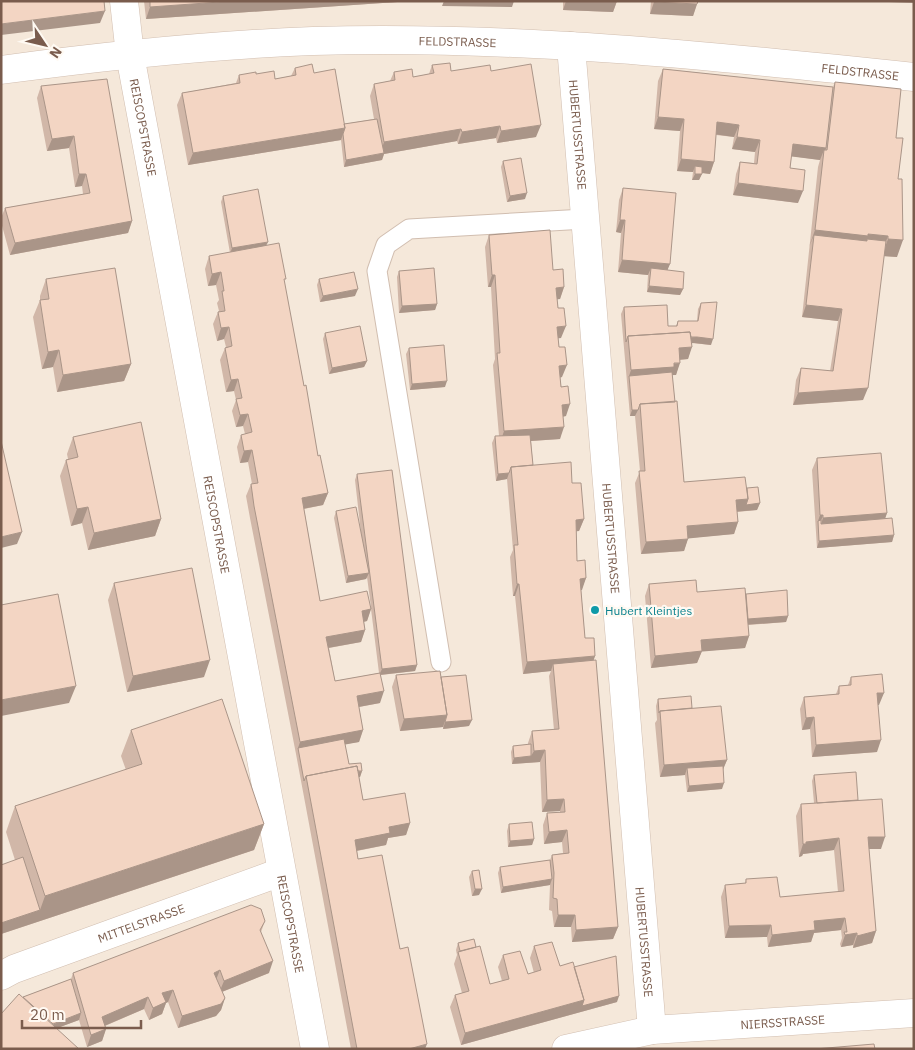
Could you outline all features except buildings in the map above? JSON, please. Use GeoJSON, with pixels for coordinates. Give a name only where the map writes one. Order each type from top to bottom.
{"type":"FeatureCollection","features":[{"type":"Feature","properties":{"kind":"street","name":"REISCOPSTRASSE"},"geometry":{"type":"LineString","coordinates":[[124,1],[130,54],[196,396],[281,872],[315,1049]]}},
{"type":"Feature","properties":{"kind":"street","name":"FELDSTRASSE"},"geometry":{"type":"LineString","coordinates":[[1,70],[130,54],[313,42],[571,46],[697,54],[914,77]]}},
{"type":"Feature","properties":{"kind":"street","name":"HUBERTUSSTRASSE"},"geometry":{"type":"LineString","coordinates":[[571,46],[652,1030]]}},
{"type":"Feature","properties":{"kind":"street","name":"MITTELSTRASSE"},"geometry":{"type":"LineString","coordinates":[[1,976],[14,969],[281,872]]}},
{"type":"Feature","properties":{"kind":"street","name":"NIERSSTRASSE"},"geometry":{"type":"LineString","coordinates":[[566,1049],[652,1030],[914,1013]]}},
{"type":"Feature","properties":{"kind":"lane"},"geometry":{"type":"LineString","coordinates":[[441,662],[377,271],[386,245],[409,229],[585,219]]}},
{"type":"Feature","properties":{"kind":"shaded area"},"geometry":{"type":"Polygon","coordinates":[[[1,1],[914,1],[914,1049],[1,1049],[1,1]]]}},
{"type":"Feature","properties":{"kind":"place","name":"Hubert Kleintjes"},"geometry":{"type":"Point","coordinates":[595,610]}}]}
